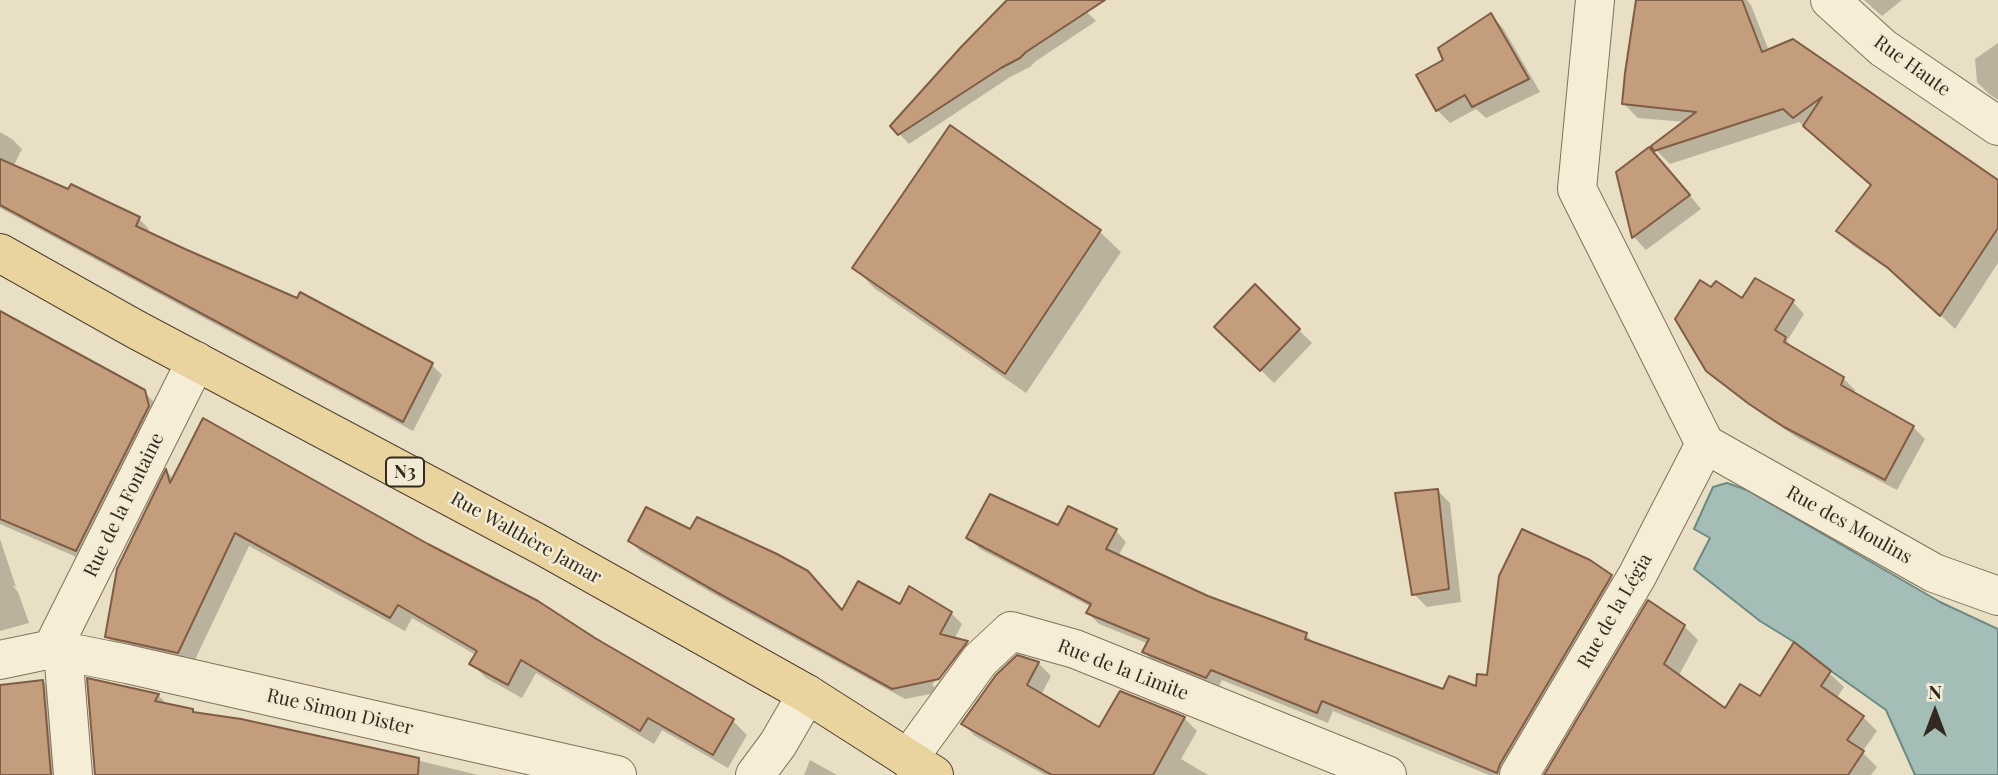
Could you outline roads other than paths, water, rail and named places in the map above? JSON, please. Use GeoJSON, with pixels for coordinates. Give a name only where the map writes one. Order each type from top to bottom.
{"type":"FeatureCollection","features":[{"type":"Feature","properties":{"kind":"main road","name":"Rue Walthère Jamar"},"geometry":{"type":"LineString","coordinates":[[0,253],[135,329],[544,546],[807,694],[921,767]]}},
{"type":"Feature","properties":{"kind":"street"},"geometry":{"type":"LineString","coordinates":[[1595,0],[1577,189],[1705,444]]}},
{"type":"Feature","properties":{"kind":"street","name":"Rue Haute"},"geometry":{"type":"LineString","coordinates":[[1830,0],[1883,48],[1998,126]]}},
{"type":"Feature","properties":{"kind":"street","name":"Rue de la Fontaine"},"geometry":{"type":"LineString","coordinates":[[57,650],[196,361]]}},
{"type":"Feature","properties":{"kind":"street","name":"Rue des Moulins"},"geometry":{"type":"LineString","coordinates":[[1705,444],[1934,573],[1998,596]]}},
{"type":"Feature","properties":{"kind":"street","name":"Rue de la Légia"},"geometry":{"type":"LineString","coordinates":[[1519,775],[1637,576],[1705,444]]}},
{"type":"Feature","properties":{"kind":"street","name":"Rue de la Limite"},"geometry":{"type":"LineString","coordinates":[[921,767],[980,660],[1011,631],[1075,649],[1387,775]]}},
{"type":"Feature","properties":{"kind":"street"},"geometry":{"type":"LineString","coordinates":[[57,650],[73,775]]}},
{"type":"Feature","properties":{"kind":"street","name":"Rue Simon Dister"},"geometry":{"type":"LineString","coordinates":[[0,660],[57,650],[617,775]]}},
{"type":"Feature","properties":{"kind":"street"},"geometry":{"type":"LineString","coordinates":[[755,775],[778,744],[807,694]]}},
{"type":"Feature","properties":{"kind":"water"},"geometry":{"type":"Polygon","coordinates":[[[1727,483],[1747,490],[1940,602],[1998,629],[1998,775],[1915,775],[1886,710],[1794,642],[1760,621],[1694,569],[1710,538],[1694,529],[1713,487],[1727,483]]]}}]}
